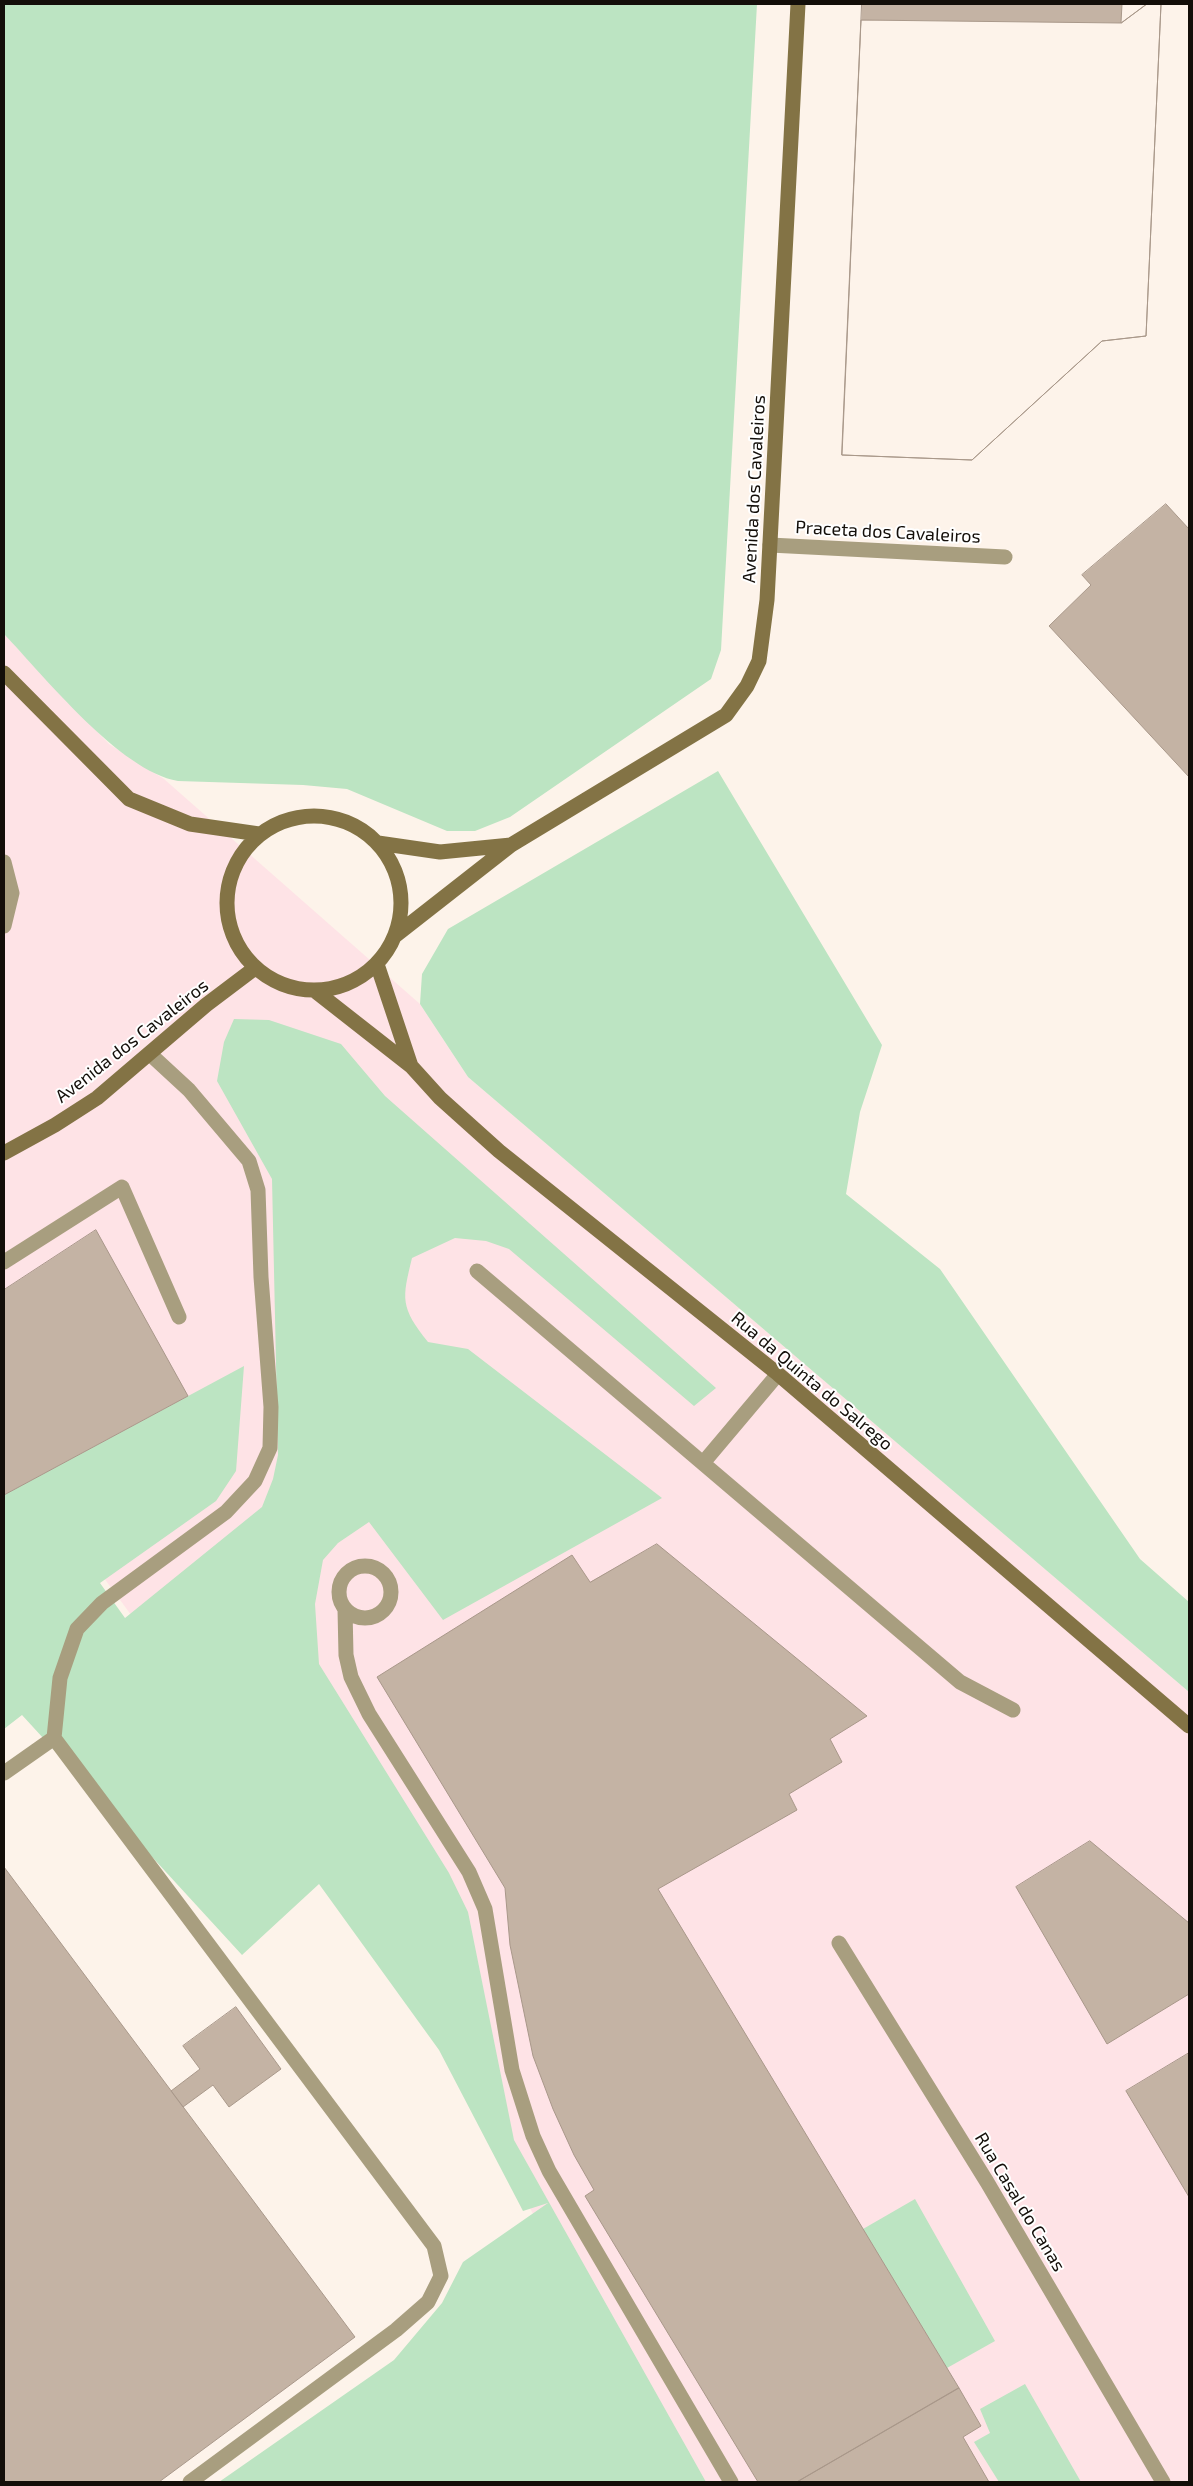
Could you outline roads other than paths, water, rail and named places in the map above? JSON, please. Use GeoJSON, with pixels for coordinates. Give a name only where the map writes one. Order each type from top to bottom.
{"type":"FeatureCollection","features":[{"type":"Feature","properties":{"kind":"street","name":"Avenida dos Cavaleiros"},"geometry":{"type":"LineString","coordinates":[[396,935],[511,845],[726,715],[747,686],[759,662],[767,600],[798,4]]}},
{"type":"Feature","properties":{"kind":"street","name":"Praceta dos Cavaleiros"},"geometry":{"type":"LineString","coordinates":[[770,545],[1005,557]]}},
{"type":"Feature","properties":{"kind":"street"},"geometry":{"type":"LineString","coordinates":[[4,673],[129,799],[190,824],[259,834]]}},
{"type":"Feature","properties":{"kind":"street"},"geometry":{"type":"LineString","coordinates":[[307,815],[333,818],[358,827],[378,844],[392,864],[400,886],[402,912],[396,935],[388,950],[377,964],[359,978],[337,987],[314,990],[292,988],[272,980],[255,968],[236,944],[227,915],[228,885],[239,857],[259,834],[282,822],[307,815]]}},
{"type":"Feature","properties":{"kind":"street","name":"Avenida dos Cavaleiros"},"geometry":{"type":"LineString","coordinates":[[378,844],[440,852],[511,845]]}},
{"type":"Feature","properties":{"kind":"street"},"geometry":{"type":"LineString","coordinates":[[4,862],[12,893],[4,926]]}},
{"type":"Feature","properties":{"kind":"street","name":"Rua da Quinta do Salrego"},"geometry":{"type":"LineString","coordinates":[[377,964],[411,1066]]}},
{"type":"Feature","properties":{"kind":"street","name":"Avenida dos Cavaleiros"},"geometry":{"type":"LineString","coordinates":[[4,1153],[97,1098],[206,1005],[255,968]]}},
{"type":"Feature","properties":{"kind":"street","name":"Rua da Quinta do Salrego"},"geometry":{"type":"LineString","coordinates":[[314,990],[411,1066],[440,1098],[499,1151],[778,1374],[1189,1726]]}},
{"type":"Feature","properties":{"kind":"street"},"geometry":{"type":"LineString","coordinates":[[150,1054],[189,1090],[249,1162],[258,1190],[261,1277],[271,1407],[270,1448],[255,1481],[226,1512],[110,1599],[102,1603],[77,1628],[60,1678],[54,1738],[434,2246],[441,2276],[428,2302],[396,2330],[190,2482]]}},
{"type":"Feature","properties":{"kind":"street"},"geometry":{"type":"LineString","coordinates":[[4,1262],[122,1187],[179,1317]]}},
{"type":"Feature","properties":{"kind":"street"},"geometry":{"type":"LineString","coordinates":[[477,1272],[960,1682],[1013,1710]]}},
{"type":"Feature","properties":{"kind":"street"},"geometry":{"type":"LineString","coordinates":[[703,1463],[778,1374]]}},
{"type":"Feature","properties":{"kind":"street"},"geometry":{"type":"LineString","coordinates":[[345,1609],[346,1655],[351,1677],[369,1714],[468,1872],[485,1909],[512,2070],[533,2136],[549,2172],[731,2482]]}},
{"type":"Feature","properties":{"kind":"street"},"geometry":{"type":"LineString","coordinates":[[4,1773],[54,1738]]}},
{"type":"Feature","properties":{"kind":"street","name":"Rua Casal do Canas"},"geometry":{"type":"LineString","coordinates":[[839,1943],[992,2190],[1164,2482]]}}]}
